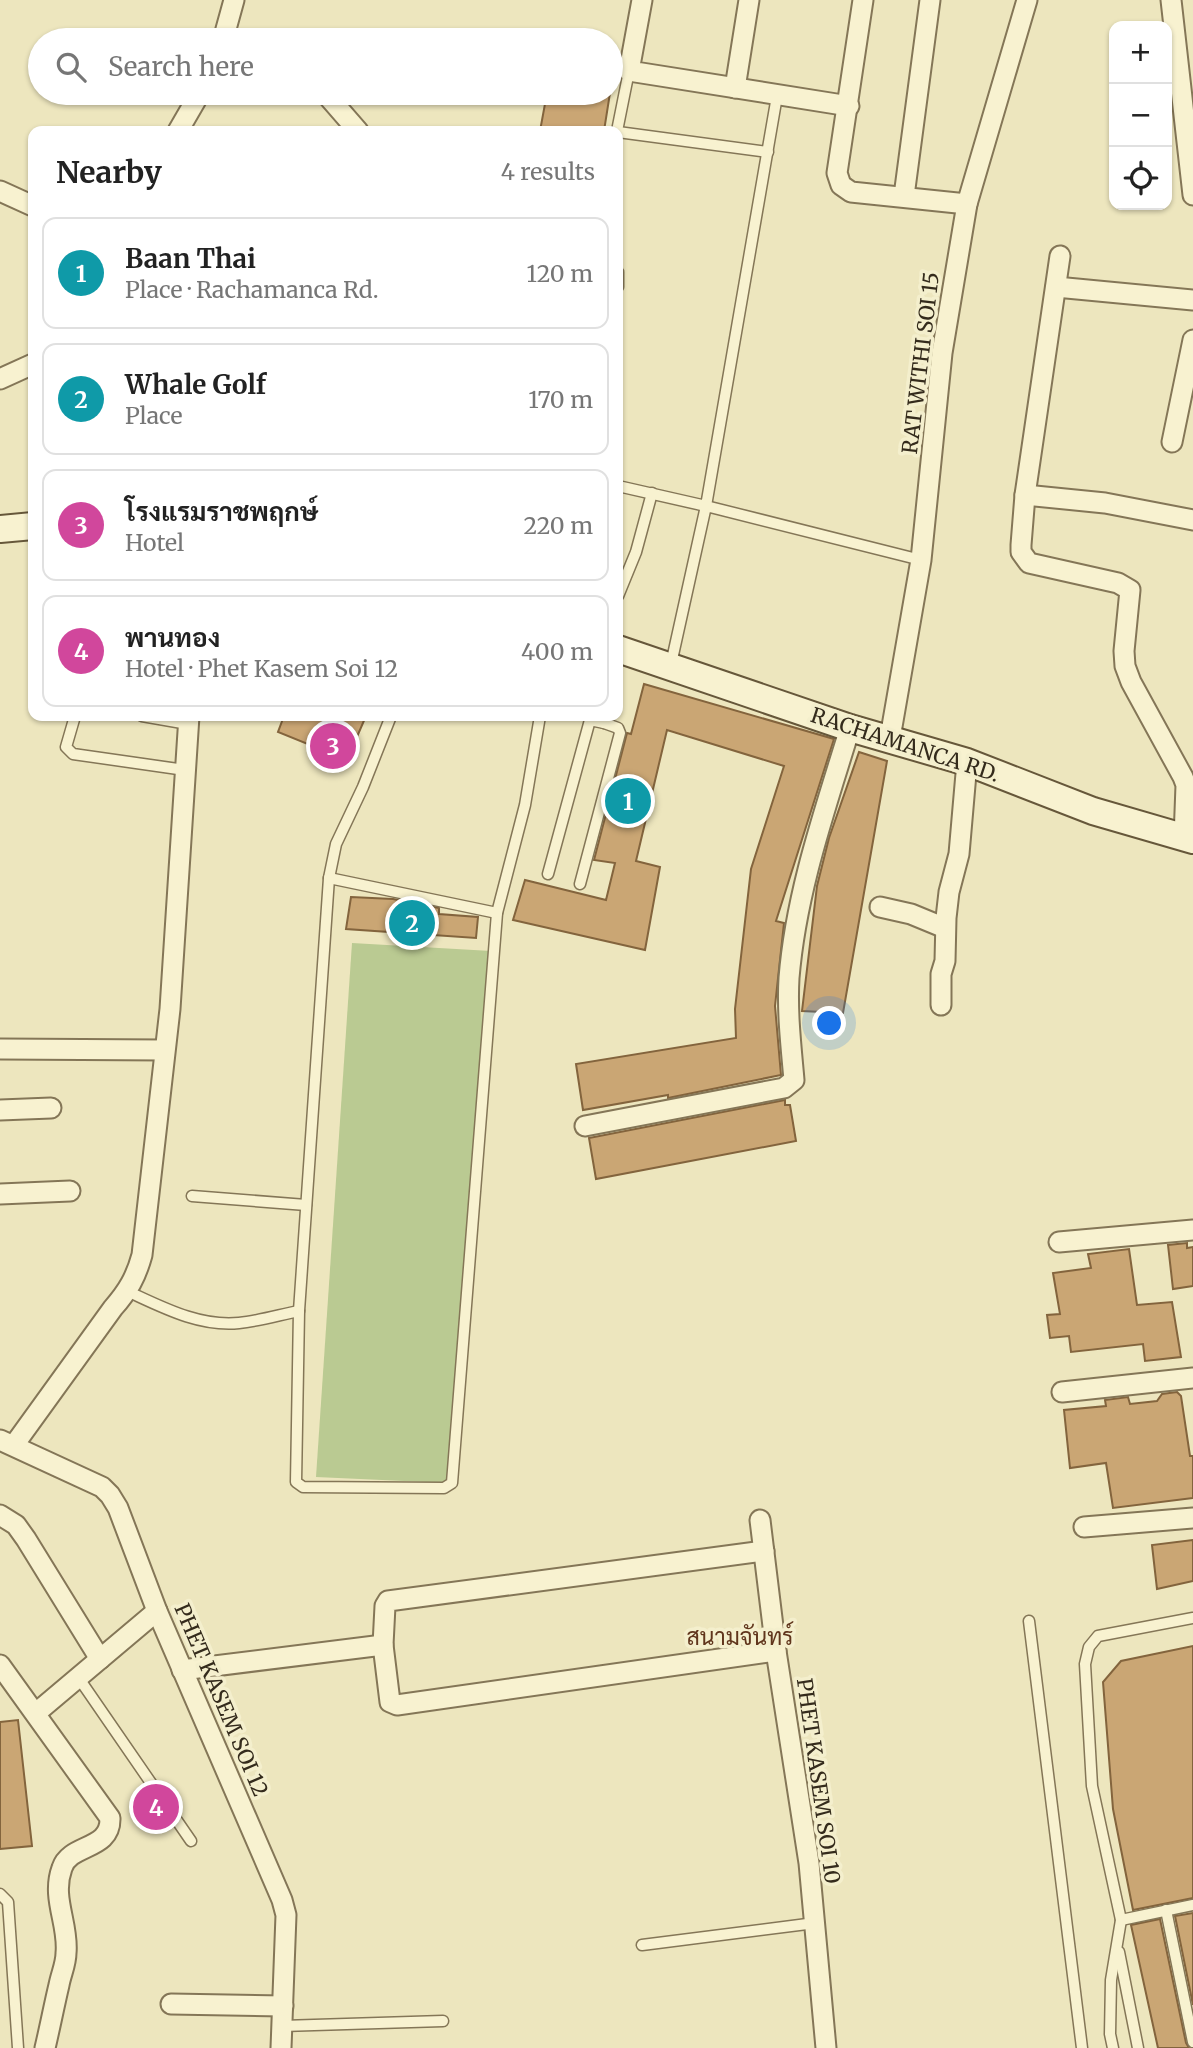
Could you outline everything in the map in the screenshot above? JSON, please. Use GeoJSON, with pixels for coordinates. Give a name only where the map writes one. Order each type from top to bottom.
{"type":"FeatureCollection","features":[{"type":"Feature","properties":{"kind":"street"},"geometry":{"type":"LineString","coordinates":[[230,28],[234,0]]}},
{"type":"Feature","properties":{"kind":"street"},"geometry":{"type":"LineString","coordinates":[[642,0],[629,71],[849,106]]}},
{"type":"Feature","properties":{"kind":"street"},"geometry":{"type":"LineString","coordinates":[[735,88],[749,0]]}},
{"type":"Feature","properties":{"kind":"street"},"geometry":{"type":"LineString","coordinates":[[863,0],[837,173],[841,185],[850,192],[967,204]]}},
{"type":"Feature","properties":{"kind":"street"},"geometry":{"type":"LineString","coordinates":[[904,196],[930,0]]}},
{"type":"Feature","properties":{"kind":"street","name":"RAT WITHI SOI 15"},"geometry":{"type":"LineString","coordinates":[[890,738],[921,560],[942,353],[967,204],[1027,0]]}},
{"type":"Feature","properties":{"kind":"street"},"geometry":{"type":"LineString","coordinates":[[1171,0],[1190,146],[1193,195]]}},
{"type":"Feature","properties":{"kind":"street"},"geometry":{"type":"LineString","coordinates":[[181,126],[193,105]]}},
{"type":"Feature","properties":{"kind":"street"},"geometry":{"type":"LineString","coordinates":[[335,105],[354,126]]}},
{"type":"Feature","properties":{"kind":"street"},"geometry":{"type":"LineString","coordinates":[[0,191],[28,204]]}},
{"type":"Feature","properties":{"kind":"street"},"geometry":{"type":"LineString","coordinates":[[1060,256],[1021,545],[1024,558],[1029,563],[1118,583],[1130,590],[1124,636],[1125,666],[1186,785],[1189,839]]}},
{"type":"Feature","properties":{"kind":"street"},"geometry":{"type":"LineString","coordinates":[[1056,287],[1193,300]]}},
{"type":"Feature","properties":{"kind":"street"},"geometry":{"type":"LineString","coordinates":[[1172,442],[1193,340]]}},
{"type":"Feature","properties":{"kind":"street"},"geometry":{"type":"LineString","coordinates":[[0,379],[28,366]]}},
{"type":"Feature","properties":{"kind":"street"},"geometry":{"type":"LineString","coordinates":[[1026,495],[1105,503],[1193,520]]}},
{"type":"Feature","properties":{"kind":"street"},"geometry":{"type":"LineString","coordinates":[[0,529],[28,526]]}},
{"type":"Feature","properties":{"kind":"street","name":"RACHAMANCA RD."},"geometry":{"type":"LineString","coordinates":[[623,651],[850,728],[967,762],[1093,811],[1189,839]]}},
{"type":"Feature","properties":{"kind":"street"},"geometry":{"type":"LineString","coordinates":[[7,1443],[127,1291],[136,1277],[142,1255],[170,1009],[188,721]]}},
{"type":"Feature","properties":{"kind":"street"},"geometry":{"type":"LineString","coordinates":[[585,1126],[784,1088],[794,1080],[789,1028],[789,978],[803,886],[850,728]]}},
{"type":"Feature","properties":{"kind":"street"},"geometry":{"type":"LineString","coordinates":[[941,1006],[941,974],[946,961],[949,891],[958,854],[967,762]]}},
{"type":"Feature","properties":{"kind":"street"},"geometry":{"type":"LineString","coordinates":[[880,907],[911,914],[946,928]]}},
{"type":"Feature","properties":{"kind":"street"},"geometry":{"type":"LineString","coordinates":[[0,1049],[164,1050]]}},
{"type":"Feature","properties":{"kind":"street"},"geometry":{"type":"LineString","coordinates":[[0,1110],[51,1108]]}},
{"type":"Feature","properties":{"kind":"street"},"geometry":{"type":"LineString","coordinates":[[0,1194],[70,1191]]}},
{"type":"Feature","properties":{"kind":"street"},"geometry":{"type":"LineString","coordinates":[[1059,1242],[1193,1230]]}},
{"type":"Feature","properties":{"kind":"street"},"geometry":{"type":"LineString","coordinates":[[1062,1392],[1193,1378]]}},
{"type":"Feature","properties":{"kind":"street","name":"PHET KASEM SOI 12"},"geometry":{"type":"LineString","coordinates":[[7,1443],[102,1487],[110,1494],[118,1508],[157,1611],[282,1900],[286,1915],[281,2048]]}},
{"type":"Feature","properties":{"kind":"street"},"geometry":{"type":"LineString","coordinates":[[0,1515],[16,1525],[26,1539],[100,1659]]}},
{"type":"Feature","properties":{"kind":"street"},"geometry":{"type":"LineString","coordinates":[[1084,1527],[1193,1518]]}},
{"type":"Feature","properties":{"kind":"street","name":"PHET KASEM SOI 10"},"geometry":{"type":"LineString","coordinates":[[760,1520],[776,1651],[809,1863],[826,2048]]}},
{"type":"Feature","properties":{"kind":"street"},"geometry":{"type":"LineString","coordinates":[[764,1550],[388,1601],[385,1606],[383,1646],[390,1702],[397,1705],[776,1651]]}},
{"type":"Feature","properties":{"kind":"street"},"geometry":{"type":"LineString","coordinates":[[36,1713],[157,1611]]}},
{"type":"Feature","properties":{"kind":"street"},"geometry":{"type":"LineString","coordinates":[[182,1670],[383,1646]]}},
{"type":"Feature","properties":{"kind":"street"},"geometry":{"type":"LineString","coordinates":[[0,1665],[110,1818],[110,1829],[105,1836],[65,1861],[61,1870],[57,1895],[66,1936],[66,1955],[45,2048]]}},
{"type":"Feature","properties":{"kind":"street"},"geometry":{"type":"LineString","coordinates":[[171,2004],[283,2006]]}},
{"type":"Feature","properties":{"kind":"lane"},"geometry":{"type":"LineString","coordinates":[[623,102],[629,71]]}},
{"type":"Feature","properties":{"kind":"lane"},"geometry":{"type":"LineString","coordinates":[[670,665],[706,506],[778,96]]}},
{"type":"Feature","properties":{"kind":"lane"},"geometry":{"type":"LineString","coordinates":[[618,126],[622,105]]}},
{"type":"Feature","properties":{"kind":"lane"},"geometry":{"type":"LineString","coordinates":[[623,133],[768,152]]}},
{"type":"Feature","properties":{"kind":"lane"},"geometry":{"type":"LineString","coordinates":[[623,487],[921,560]]}},
{"type":"Feature","properties":{"kind":"lane"},"geometry":{"type":"LineString","coordinates":[[623,584],[636,552],[652,493]]}},
{"type":"Feature","properties":{"kind":"lane"},"geometry":{"type":"LineString","coordinates":[[74,721],[66,747],[73,754],[185,770]]}},
{"type":"Feature","properties":{"kind":"lane"},"geometry":{"type":"LineString","coordinates":[[389,721],[363,787],[336,844],[329,878],[299,1311],[298,1485],[303,1487],[444,1488],[452,1484],[497,913],[525,805],[539,721]]}},
{"type":"Feature","properties":{"kind":"lane"},"geometry":{"type":"LineString","coordinates":[[548,874],[590,721]]}},
{"type":"Feature","properties":{"kind":"lane"},"geometry":{"type":"LineString","coordinates":[[580,884],[620,733],[618,728],[607,721]]}},
{"type":"Feature","properties":{"kind":"lane"},"geometry":{"type":"LineString","coordinates":[[329,878],[497,913]]}},
{"type":"Feature","properties":{"kind":"lane"},"geometry":{"type":"LineString","coordinates":[[192,1196],[306,1205]]}},
{"type":"Feature","properties":{"kind":"lane"},"geometry":{"type":"LineString","coordinates":[[127,1291],[171,1311],[209,1322],[236,1324],[299,1311]]}},
{"type":"Feature","properties":{"kind":"lane"},"geometry":{"type":"LineString","coordinates":[[1113,2048],[1110,2034],[1111,1980],[1121,1920],[1092,1786],[1085,1664],[1089,1647],[1098,1636],[1193,1618]]}},
{"type":"Feature","properties":{"kind":"lane"},"geometry":{"type":"LineString","coordinates":[[1029,1621],[1082,2048]]}},
{"type":"Feature","properties":{"kind":"lane"},"geometry":{"type":"LineString","coordinates":[[78,1677],[191,1841]]}},
{"type":"Feature","properties":{"kind":"lane"},"geometry":{"type":"LineString","coordinates":[[0,1894],[8,1902],[18,2048]]}},
{"type":"Feature","properties":{"kind":"lane"},"geometry":{"type":"LineString","coordinates":[[1121,1920],[1193,1905]]}},
{"type":"Feature","properties":{"kind":"lane"},"geometry":{"type":"LineString","coordinates":[[1166,1910],[1193,2042]]}},
{"type":"Feature","properties":{"kind":"lane"},"geometry":{"type":"LineString","coordinates":[[642,1945],[815,1923]]}},
{"type":"Feature","properties":{"kind":"lane"},"geometry":{"type":"LineString","coordinates":[[1118,1943],[1138,2048]]}},
{"type":"Feature","properties":{"kind":"lane"},"geometry":{"type":"LineString","coordinates":[[282,2026],[443,2021]]}},
{"type":"Feature","properties":{"kind":"green space"},"geometry":{"type":"Polygon","coordinates":[[[352,943],[491,951],[448,1483],[316,1477],[352,943]]]}},
{"type":"Feature","properties":{"kind":"building"},"geometry":{"type":"Polygon","coordinates":[[[545,105],[608,105],[605,126],[541,126],[545,105]]]}},
{"type":"Feature","properties":{"kind":"building"},"geometry":{"type":"Polygon","coordinates":[[[644,684],[834,739],[776,921],[784,923],[775,1006],[781,1075],[668,1098],[668,1095],[583,1110],[576,1064],[736,1038],[735,1009],[751,869],[784,766],[667,730],[636,861],[660,867],[645,950],[513,920],[525,880],[606,900],[615,863],[594,860],[627,733],[631,734],[644,684]]]}},
{"type":"Feature","properties":{"kind":"building"},"geometry":{"type":"Polygon","coordinates":[[[282,721],[364,721],[347,760],[278,732],[282,721]]]}},
{"type":"Feature","properties":{"kind":"building"},"geometry":{"type":"Polygon","coordinates":[[[859,752],[887,761],[843,1013],[802,1011],[817,886],[829,838],[859,752]]]}},
{"type":"Feature","properties":{"kind":"building"},"geometry":{"type":"Polygon","coordinates":[[[351,897],[393,899],[439,908],[439,914],[478,917],[476,938],[346,929],[351,897]]]}},
{"type":"Feature","properties":{"kind":"building"},"geometry":{"type":"Polygon","coordinates":[[[785,1100],[785,1105],[790,1105],[796,1141],[596,1179],[589,1138],[785,1100]]]}},
{"type":"Feature","properties":{"kind":"building"},"geometry":{"type":"Polygon","coordinates":[[[1187,1243],[1187,1248],[1193,1247],[1193,1286],[1173,1289],[1168,1245],[1187,1243]]]}},
{"type":"Feature","properties":{"kind":"building"},"geometry":{"type":"Polygon","coordinates":[[[1129,1249],[1137,1305],[1172,1302],[1181,1357],[1145,1361],[1143,1344],[1071,1352],[1069,1336],[1050,1338],[1047,1315],[1060,1314],[1053,1273],[1091,1268],[1088,1254],[1129,1249]]]}},
{"type":"Feature","properties":{"kind":"building"},"geometry":{"type":"Polygon","coordinates":[[[1177,1392],[1181,1396],[1190,1456],[1193,1456],[1193,1498],[1113,1508],[1106,1463],[1070,1468],[1064,1410],[1106,1406],[1105,1400],[1128,1397],[1130,1404],[1157,1401],[1162,1394],[1177,1392]]]}},
{"type":"Feature","properties":{"kind":"building"},"geometry":{"type":"Polygon","coordinates":[[[1193,1540],[1193,1581],[1157,1589],[1152,1545],[1193,1540]]]}},
{"type":"Feature","properties":{"kind":"building"},"geometry":{"type":"Polygon","coordinates":[[[1193,1646],[1193,1898],[1133,1910],[1113,1809],[1103,1682],[1121,1661],[1193,1646]]]}},
{"type":"Feature","properties":{"kind":"building"},"geometry":{"type":"Polygon","coordinates":[[[18,1720],[32,1846],[0,1849],[0,1722],[18,1720]]]}},
{"type":"Feature","properties":{"kind":"building"},"geometry":{"type":"Polygon","coordinates":[[[1193,1913],[1193,2005],[1175,1916],[1193,1913]]]}},
{"type":"Feature","properties":{"kind":"building"},"geometry":{"type":"Polygon","coordinates":[[[1160,1919],[1189,2048],[1158,2048],[1131,1925],[1160,1919]]]}},
{"type":"Feature","properties":{"kind":"place","name":"โรงแรมราชพฤกษ์"},"geometry":{"type":"Point","coordinates":[333,746]}},
{"type":"Feature","properties":{"kind":"place","name":"Baan Thai"},"geometry":{"type":"Point","coordinates":[628,801]}},
{"type":"Feature","properties":{"kind":"place","name":"Whale Golf"},"geometry":{"type":"Point","coordinates":[412,923]}},
{"type":"Feature","properties":{"kind":"place","name":"พานทอง"},"geometry":{"type":"Point","coordinates":[156,1807]}},
{"type":"Feature","properties":{"kind":"district","name":"สนามจันทร์"},"geometry":{"type":"Point","coordinates":[740,1637]}}]}
